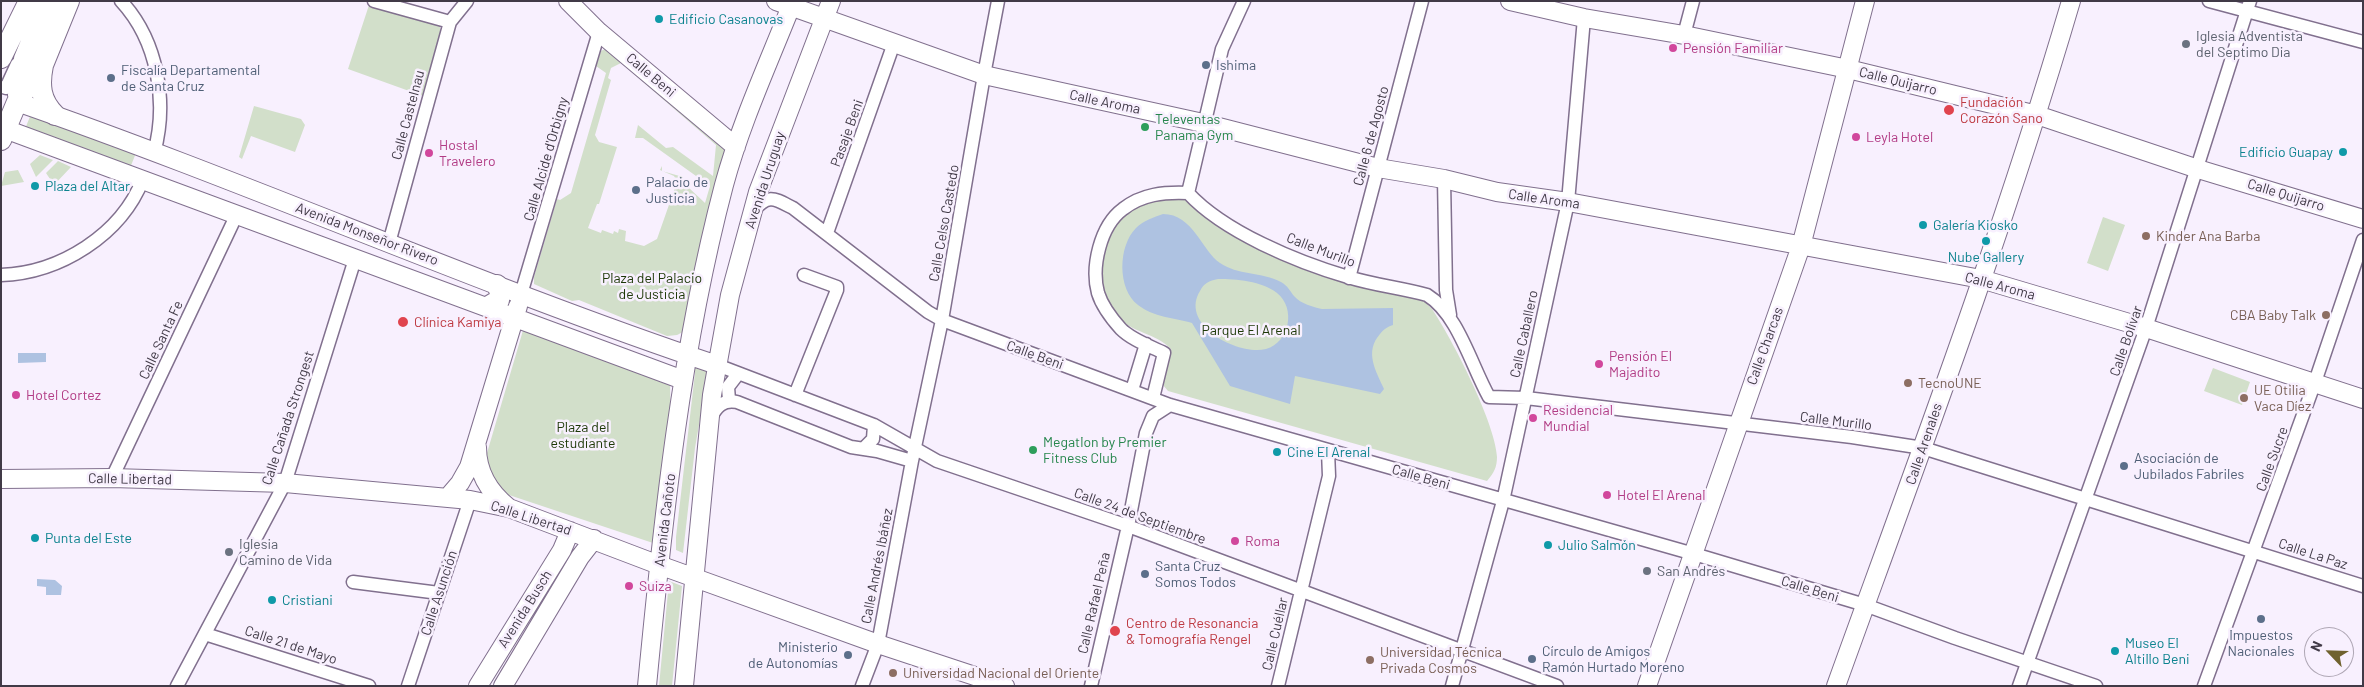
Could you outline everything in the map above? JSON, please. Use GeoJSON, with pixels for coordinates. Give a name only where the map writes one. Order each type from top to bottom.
{"type":"FeatureCollection","features":[{"type":"Feature","properties":{"kind":"main road"},"geometry":{"type":"LineString","coordinates":[[2,133],[9,99],[24,60],[29,1]]}},
{"type":"Feature","properties":{"kind":"main road"},"geometry":{"type":"LineString","coordinates":[[1,58],[27,30],[48,1]]}},
{"type":"Feature","properties":{"kind":"main road"},"geometry":{"type":"LineString","coordinates":[[49,110],[41,92],[40,78],[43,65],[69,1]]}},
{"type":"Feature","properties":{"kind":"main road"},"geometry":{"type":"LineString","coordinates":[[1,42],[27,30]]}},
{"type":"Feature","properties":{"kind":"main road"},"geometry":{"type":"LineString","coordinates":[[27,30],[43,65]]}},
{"type":"Feature","properties":{"kind":"main road"},"geometry":{"type":"LineString","coordinates":[[9,99],[43,65]]}},
{"type":"Feature","properties":{"kind":"main road"},"geometry":{"type":"LineString","coordinates":[[490,306],[499,300],[500,292],[497,285]]}},
{"type":"Feature","properties":{"kind":"street"},"geometry":{"type":"LineString","coordinates":[[39,1],[3,87],[6,88],[43,1]]}},
{"type":"Feature","properties":{"kind":"street"},"geometry":{"type":"LineString","coordinates":[[122,1],[143,34],[157,75],[161,110],[160,126],[154,153]]}},
{"type":"Feature","properties":{"kind":"street"},"geometry":{"type":"LineString","coordinates":[[374,1],[450,22]]}},
{"type":"Feature","properties":{"kind":"street","name":"Calle Castelnau"},"geometry":{"type":"LineString","coordinates":[[389,243],[450,22],[467,1]]}},
{"type":"Feature","properties":{"kind":"street","name":"Calle Beni"},"geometry":{"type":"LineString","coordinates":[[568,1],[599,32],[736,147]]}},
{"type":"Feature","properties":{"kind":"street"},"geometry":{"type":"LineString","coordinates":[[766,1],[775,14],[780,36]]}},
{"type":"Feature","properties":{"kind":"street","name":"Avenida Uruguay"},"geometry":{"type":"LineString","coordinates":[[718,365],[730,295],[758,192],[831,1]]}},
{"type":"Feature","properties":{"kind":"street","name":"Calle Celso Castedo"},"geometry":{"type":"LineString","coordinates":[[914,455],[942,320],[998,1]]}},
{"type":"Feature","properties":{"kind":"street"},"geometry":{"type":"LineString","coordinates":[[1153,398],[1164,353],[1123,331],[1113,320],[1099,295],[1097,268],[1102,239],[1112,218],[1123,208],[1152,194],[1188,193],[1222,49],[1244,1]]}},
{"type":"Feature","properties":{"kind":"street","name":"Calle 6 de Agosto"},"geometry":{"type":"LineString","coordinates":[[1350,278],[1422,1]]}},
{"type":"Feature","properties":{"kind":"street","name":"Calle Quijarro"},"geometry":{"type":"LineString","coordinates":[[1510,1],[1584,18],[1684,35],[1848,69],[2037,115],[2198,169],[2363,219]]}},
{"type":"Feature","properties":{"kind":"street"},"geometry":{"type":"LineString","coordinates":[[1684,35],[1693,1]]}},
{"type":"Feature","properties":{"kind":"street","name":"Calle Charcas"},"geometry":{"type":"LineString","coordinates":[[1648,686],[1801,246],[1865,1]]}},
{"type":"Feature","properties":{"kind":"street","name":"Calle Arenales"},"geometry":{"type":"LineString","coordinates":[[1836,686],[1923,448],[1981,279],[2037,115],[2071,1]]}},
{"type":"Feature","properties":{"kind":"street"},"geometry":{"type":"LineString","coordinates":[[2209,1],[2248,7],[2363,42]]}},
{"type":"Feature","properties":{"kind":"street"},"geometry":{"type":"LineString","coordinates":[[688,354],[724,186],[736,147],[780,36],[787,3]]}},
{"type":"Feature","properties":{"kind":"street","name":"Calle Aroma"},"geometry":{"type":"LineString","coordinates":[[787,3],[848,27],[984,75],[1203,123],[1378,168],[1444,179],[1497,192],[1568,202],[1981,279],[2146,328],[2363,399]]}},
{"type":"Feature","properties":{"kind":"street","name":"Calle Bolívar"},"geometry":{"type":"LineString","coordinates":[[2020,686],[2146,328],[2248,7]]}},
{"type":"Feature","properties":{"kind":"street","name":"Calle Caballero"},"geometry":{"type":"LineString","coordinates":[[1452,686],[1503,501],[1568,202],[1584,18]]}},
{"type":"Feature","properties":{"kind":"street"},"geometry":{"type":"LineString","coordinates":[[815,43],[827,31],[838,26],[848,27]]}},
{"type":"Feature","properties":{"kind":"street","name":"Calle Alcide d'Orbigny"},"geometry":{"type":"LineString","coordinates":[[521,294],[599,32]]}},
{"type":"Feature","properties":{"kind":"street","name":"Pasaje Beni"},"geometry":{"type":"LineString","coordinates":[[827,233],[894,43]]}},
{"type":"Feature","properties":{"kind":"street","name":"Avenida Monseñor Rivero"},"geometry":{"type":"LineString","coordinates":[[9,99],[49,110],[154,153],[497,285],[644,341],[718,365]]}},
{"type":"Feature","properties":{"kind":"street","name":"Avenida Monseñor Rivero"},"geometry":{"type":"LineString","coordinates":[[2,133],[143,179],[355,259],[490,306],[684,380]]}},
{"type":"Feature","properties":{"kind":"street"},"geometry":{"type":"LineString","coordinates":[[175,191],[169,182],[169,176],[174,171],[189,166]]}},
{"type":"Feature","properties":{"kind":"street"},"geometry":{"type":"LineString","coordinates":[[1,275],[27,273],[43,269],[65,260],[98,239],[123,215],[139,191],[143,179]]}},
{"type":"Feature","properties":{"kind":"street","name":"Calle Murillo"},"geometry":{"type":"LineString","coordinates":[[1444,179],[1446,290],[1450,318]]}},
{"type":"Feature","properties":{"kind":"street","name":"Calle Murillo"},"geometry":{"type":"LineString","coordinates":[[1188,193],[1199,205],[1232,228],[1304,262],[1350,278],[1427,295],[1436,301],[1450,318],[1488,396],[1526,398],[1923,448],[2254,551]]}},
{"type":"Feature","properties":{"kind":"street","name":"Calle Beni"},"geometry":{"type":"LineString","coordinates":[[754,210],[762,200],[775,199],[793,208],[928,312],[942,320],[1170,405],[1694,554],[1865,605],[2096,686]]}},
{"type":"Feature","properties":{"kind":"street","name":"Calle Santa Fe"},"geometry":{"type":"LineString","coordinates":[[112,478],[237,214]]}},
{"type":"Feature","properties":{"kind":"street","name":"Calle Sucre"},"geometry":{"type":"LineString","coordinates":[[2204,686],[2315,382],[2363,240]]}},
{"type":"Feature","properties":{"kind":"street","name":"Calle Cañada Strongest"},"geometry":{"type":"LineString","coordinates":[[177,686],[285,483],[355,259]]}},
{"type":"Feature","properties":{"kind":"street"},"geometry":{"type":"LineString","coordinates":[[795,395],[837,290],[836,287],[804,275]]}},
{"type":"Feature","properties":{"kind":"street"},"geometry":{"type":"LineString","coordinates":[[448,496],[464,478],[477,442],[521,294]]}},
{"type":"Feature","properties":{"kind":"street"},"geometry":{"type":"LineString","coordinates":[[1132,390],[1146,344]]}},
{"type":"Feature","properties":{"kind":"street","name":"Avenida Cañoto"},"geometry":{"type":"LineString","coordinates":[[647,686],[659,565],[688,354]]}},
{"type":"Feature","properties":{"kind":"street"},"geometry":{"type":"LineString","coordinates":[[684,686],[710,419],[718,365]]}},
{"type":"Feature","properties":{"kind":"street","name":"Calle 24 de Septiembre"},"geometry":{"type":"LineString","coordinates":[[718,365],[874,425],[914,455]]}},
{"type":"Feature","properties":{"kind":"street"},"geometry":{"type":"LineString","coordinates":[[710,419],[715,409],[729,400],[728,387],[738,374]]}},
{"type":"Feature","properties":{"kind":"street","name":"Calle 24 de Septiembre"},"geometry":{"type":"LineString","coordinates":[[729,400],[851,447],[914,455],[937,461],[1128,526],[1557,686]]}},
{"type":"Feature","properties":{"kind":"street","name":"Calle Rafael Peña"},"geometry":{"type":"LineString","coordinates":[[1091,686],[1128,526],[1146,434],[1153,416],[1170,405]]}},
{"type":"Feature","properties":{"kind":"street"},"geometry":{"type":"LineString","coordinates":[[863,449],[873,438],[874,425]]}},
{"type":"Feature","properties":{"kind":"street"},"geometry":{"type":"LineString","coordinates":[[477,442],[479,463],[486,483],[499,500],[509,508]]}},
{"type":"Feature","properties":{"kind":"street"},"geometry":{"type":"LineString","coordinates":[[1301,590],[1329,476],[1328,451]]}},
{"type":"Feature","properties":{"kind":"street","name":"Calle Andrés Ibáñez"},"geometry":{"type":"LineString","coordinates":[[862,686],[878,644],[914,455]]}},
{"type":"Feature","properties":{"kind":"street","name":"Calle Libertad"},"geometry":{"type":"LineString","coordinates":[[1,479],[112,478],[285,483],[448,496],[509,508],[659,565],[878,644],[1005,686]]}},
{"type":"Feature","properties":{"kind":"street","name":"Calle Asunción"},"geometry":{"type":"LineString","coordinates":[[408,686],[470,500]]}},
{"type":"Feature","properties":{"kind":"street","name":"Avenida Busch"},"geometry":{"type":"LineString","coordinates":[[478,686],[562,550],[570,531]]}},
{"type":"Feature","properties":{"kind":"street","name":"Avenida Busch"},"geometry":{"type":"LineString","coordinates":[[503,686],[580,557],[594,539]]}},
{"type":"Feature","properties":{"kind":"street"},"geometry":{"type":"LineString","coordinates":[[562,550],[574,551],[580,557]]}},
{"type":"Feature","properties":{"kind":"street","name":"Calle La Paz"},"geometry":{"type":"LineString","coordinates":[[2254,551],[2363,586]]}},
{"type":"Feature","properties":{"kind":"street"},"geometry":{"type":"LineString","coordinates":[[353,582],[439,593]]}},
{"type":"Feature","properties":{"kind":"street","name":"Calle Cuéllar"},"geometry":{"type":"LineString","coordinates":[[1278,686],[1301,590]]}},
{"type":"Feature","properties":{"kind":"street","name":"Calle 21 de Mayo"},"geometry":{"type":"LineString","coordinates":[[204,634],[369,686]]}},
{"type":"Feature","properties":{"kind":"green space"},"geometry":{"type":"Polygon","coordinates":[[[370,2],[440,23],[440,33],[423,96],[348,69],[370,2]]]}},
{"type":"Feature","properties":{"kind":"green space","name":"Plaza del Palacio de Justicia"},"geometry":{"type":"Polygon","coordinates":[[[607,48],[727,147],[683,332],[677,335],[667,336],[579,300],[572,301],[534,284],[534,277],[557,199],[560,200],[571,193],[606,73],[596,66],[601,51],[607,48]],[[621,63],[611,68],[608,78],[611,80],[595,135],[599,142],[617,147],[599,204],[597,204],[588,228],[601,233],[602,230],[613,234],[614,231],[618,233],[619,229],[626,231],[625,241],[644,246],[657,239],[677,182],[674,176],[663,171],[683,177],[682,185],[688,187],[705,203],[710,186],[643,138],[635,138],[638,125],[666,148],[673,147],[713,176],[716,145],[621,63]]]}},
{"type":"Feature","properties":{"kind":"green space"},"geometry":{"type":"Polygon","coordinates":[[[254,106],[301,119],[305,125],[295,152],[251,136],[242,159],[239,157],[254,106]]]}},
{"type":"Feature","properties":{"kind":"green space"},"geometry":{"type":"Polygon","coordinates":[[[31,114],[136,153],[130,168],[25,129],[31,114]]]}},
{"type":"Feature","properties":{"kind":"green space"},"geometry":{"type":"Polygon","coordinates":[[[40,155],[53,160],[36,177],[30,164],[40,155]]]}},
{"type":"Feature","properties":{"kind":"green space"},"geometry":{"type":"Polygon","coordinates":[[[58,161],[71,167],[54,185],[46,173],[58,161]]]}},
{"type":"Feature","properties":{"kind":"green space"},"geometry":{"type":"Polygon","coordinates":[[[18,170],[24,182],[1,186],[5,172],[18,170]]]}},
{"type":"Feature","properties":{"kind":"green space","name":"Parque El Arenal"},"geometry":{"type":"Polygon","coordinates":[[[1177,195],[1191,203],[1208,220],[1229,232],[1425,302],[1432,309],[1461,360],[1489,423],[1497,457],[1495,470],[1487,481],[1168,391],[1163,385],[1171,349],[1158,339],[1122,322],[1116,316],[1107,303],[1102,289],[1101,273],[1106,241],[1124,215],[1140,204],[1177,195]]]}},
{"type":"Feature","properties":{"kind":"green space"},"geometry":{"type":"Polygon","coordinates":[[[2103,217],[2125,225],[2108,271],[2087,263],[2103,217]]]}},
{"type":"Feature","properties":{"kind":"green space","name":"Plaza del estudiante"},"geometry":{"type":"Polygon","coordinates":[[[524,327],[670,383],[671,431],[659,545],[503,493],[489,477],[487,453],[524,327]]]}},
{"type":"Feature","properties":{"kind":"green space"},"geometry":{"type":"Polygon","coordinates":[[[694,360],[709,367],[695,448],[683,553],[676,550],[676,537],[695,373],[694,360]]]}},
{"type":"Feature","properties":{"kind":"green space"},"geometry":{"type":"Polygon","coordinates":[[[2213,368],[2250,382],[2242,405],[2204,391],[2213,368]]]}},
{"type":"Feature","properties":{"kind":"green space"},"geometry":{"type":"Polygon","coordinates":[[[669,581],[682,586],[672,686],[659,686],[669,581]]]}},
{"type":"Feature","properties":{"kind":"water"},"geometry":{"type":"Polygon","coordinates":[[[1163,214],[1182,220],[1189,226],[1220,263],[1234,270],[1266,276],[1281,282],[1297,299],[1307,305],[1322,309],[1393,308],[1393,325],[1381,332],[1373,348],[1373,362],[1384,389],[1380,394],[1295,376],[1290,404],[1230,386],[1192,323],[1157,315],[1144,309],[1131,298],[1126,289],[1122,267],[1123,256],[1130,236],[1142,223],[1163,214]],[[1218,279],[1203,286],[1196,304],[1198,315],[1204,326],[1227,343],[1241,348],[1266,349],[1281,339],[1288,324],[1288,315],[1283,299],[1277,293],[1264,286],[1241,280],[1218,279]]]}},
{"type":"Feature","properties":{"kind":"water"},"geometry":{"type":"Polygon","coordinates":[[[18,353],[46,353],[46,362],[18,363],[18,353]]]}},
{"type":"Feature","properties":{"kind":"water"},"geometry":{"type":"Polygon","coordinates":[[[37,579],[55,580],[62,586],[61,595],[46,595],[46,587],[37,586],[37,579]]]}},
{"type":"Feature","properties":{"kind":"place","name":"Edificio Casanovas"},"geometry":{"type":"Point","coordinates":[659,19]}},
{"type":"Feature","properties":{"kind":"place","name":"Iglesia Adventista del Septimo Dia"},"geometry":{"type":"Point","coordinates":[2186,44]}},
{"type":"Feature","properties":{"kind":"place","name":"Pensión Familiar"},"geometry":{"type":"Point","coordinates":[1673,48]}},
{"type":"Feature","properties":{"kind":"place","name":"Ishima"},"geometry":{"type":"Point","coordinates":[1206,65]}},
{"type":"Feature","properties":{"kind":"place","name":"Fiscalía Departamental de Santa Cruz"},"geometry":{"type":"Point","coordinates":[111,78]}},
{"type":"Feature","properties":{"kind":"place","name":"Fundación Corazón Sano"},"geometry":{"type":"Point","coordinates":[1949,110]}},
{"type":"Feature","properties":{"kind":"place","name":"Televentas Panama Gym"},"geometry":{"type":"Point","coordinates":[1145,127]}},
{"type":"Feature","properties":{"kind":"place","name":"Leyla Hotel"},"geometry":{"type":"Point","coordinates":[1856,137]}},
{"type":"Feature","properties":{"kind":"place","name":"Edificio Guapay"},"geometry":{"type":"Point","coordinates":[2343,152]}},
{"type":"Feature","properties":{"kind":"place","name":"Hostal Travelero"},"geometry":{"type":"Point","coordinates":[429,153]}},
{"type":"Feature","properties":{"kind":"place","name":"Plaza del Altar"},"geometry":{"type":"Point","coordinates":[35,186]}},
{"type":"Feature","properties":{"kind":"place","name":"Palacio de Justicia"},"geometry":{"type":"Point","coordinates":[636,190]}},
{"type":"Feature","properties":{"kind":"place","name":"Galería Kiosko"},"geometry":{"type":"Point","coordinates":[1923,225]}},
{"type":"Feature","properties":{"kind":"place","name":"Kinder Ana Barba"},"geometry":{"type":"Point","coordinates":[2146,236]}},
{"type":"Feature","properties":{"kind":"place","name":"Nube Gallery"},"geometry":{"type":"Point","coordinates":[1986,241]}},
{"type":"Feature","properties":{"kind":"place","name":"CBA Baby Talk"},"geometry":{"type":"Point","coordinates":[2326,315]}},
{"type":"Feature","properties":{"kind":"place","name":"Clínica Kamiya"},"geometry":{"type":"Point","coordinates":[403,322]}},
{"type":"Feature","properties":{"kind":"place","name":"Pensión El Majadito"},"geometry":{"type":"Point","coordinates":[1599,364]}},
{"type":"Feature","properties":{"kind":"place","name":"TecnoUNE"},"geometry":{"type":"Point","coordinates":[1908,383]}},
{"type":"Feature","properties":{"kind":"place","name":"Hotel Cortez"},"geometry":{"type":"Point","coordinates":[16,395]}},
{"type":"Feature","properties":{"kind":"place","name":"UE Otilia Vaca Díez"},"geometry":{"type":"Point","coordinates":[2244,398]}},
{"type":"Feature","properties":{"kind":"place","name":"Residencial Mundial"},"geometry":{"type":"Point","coordinates":[1533,418]}},
{"type":"Feature","properties":{"kind":"place","name":"Megatlon by Premier Fitness Club"},"geometry":{"type":"Point","coordinates":[1033,450]}},
{"type":"Feature","properties":{"kind":"place","name":"Cine El Arenal"},"geometry":{"type":"Point","coordinates":[1277,452]}},
{"type":"Feature","properties":{"kind":"place","name":"Asociación de Jubilados Fabriles"},"geometry":{"type":"Point","coordinates":[2124,466]}},
{"type":"Feature","properties":{"kind":"place","name":"Hotel El Arenal"},"geometry":{"type":"Point","coordinates":[1607,495]}},
{"type":"Feature","properties":{"kind":"place","name":"Punta del Este"},"geometry":{"type":"Point","coordinates":[35,538]}},
{"type":"Feature","properties":{"kind":"place","name":"Roma"},"geometry":{"type":"Point","coordinates":[1235,541]}},
{"type":"Feature","properties":{"kind":"place","name":"Julio Salmón"},"geometry":{"type":"Point","coordinates":[1548,545]}},
{"type":"Feature","properties":{"kind":"place","name":"Iglesia Camino de Vida"},"geometry":{"type":"Point","coordinates":[229,552]}},
{"type":"Feature","properties":{"kind":"place","name":"San Andrés"},"geometry":{"type":"Point","coordinates":[1647,571]}},
{"type":"Feature","properties":{"kind":"place","name":"Santa Cruz Somos Todos"},"geometry":{"type":"Point","coordinates":[1145,574]}},
{"type":"Feature","properties":{"kind":"place","name":"Suiza"},"geometry":{"type":"Point","coordinates":[629,586]}},
{"type":"Feature","properties":{"kind":"place","name":"Cristiani"},"geometry":{"type":"Point","coordinates":[272,600]}},
{"type":"Feature","properties":{"kind":"place","name":"Impuestos Nacionales"},"geometry":{"type":"Point","coordinates":[2261,619]}},
{"type":"Feature","properties":{"kind":"place","name":"Centro de Resonancia & Tomografía Rengel"},"geometry":{"type":"Point","coordinates":[1115,631]}},
{"type":"Feature","properties":{"kind":"place","name":"Museo El Altillo Beni"},"geometry":{"type":"Point","coordinates":[2115,651]}},
{"type":"Feature","properties":{"kind":"place","name":"Ministerio de Autonomías"},"geometry":{"type":"Point","coordinates":[848,655]}},
{"type":"Feature","properties":{"kind":"place","name":"Círculo de Amigos Ramón Hurtado Moreno"},"geometry":{"type":"Point","coordinates":[1532,659]}},
{"type":"Feature","properties":{"kind":"place","name":"Universidad Técnica Privada Cosmos"},"geometry":{"type":"Point","coordinates":[1370,660]}},
{"type":"Feature","properties":{"kind":"place","name":"Universidad Nacional del Oriente"},"geometry":{"type":"Point","coordinates":[893,673]}}]}
